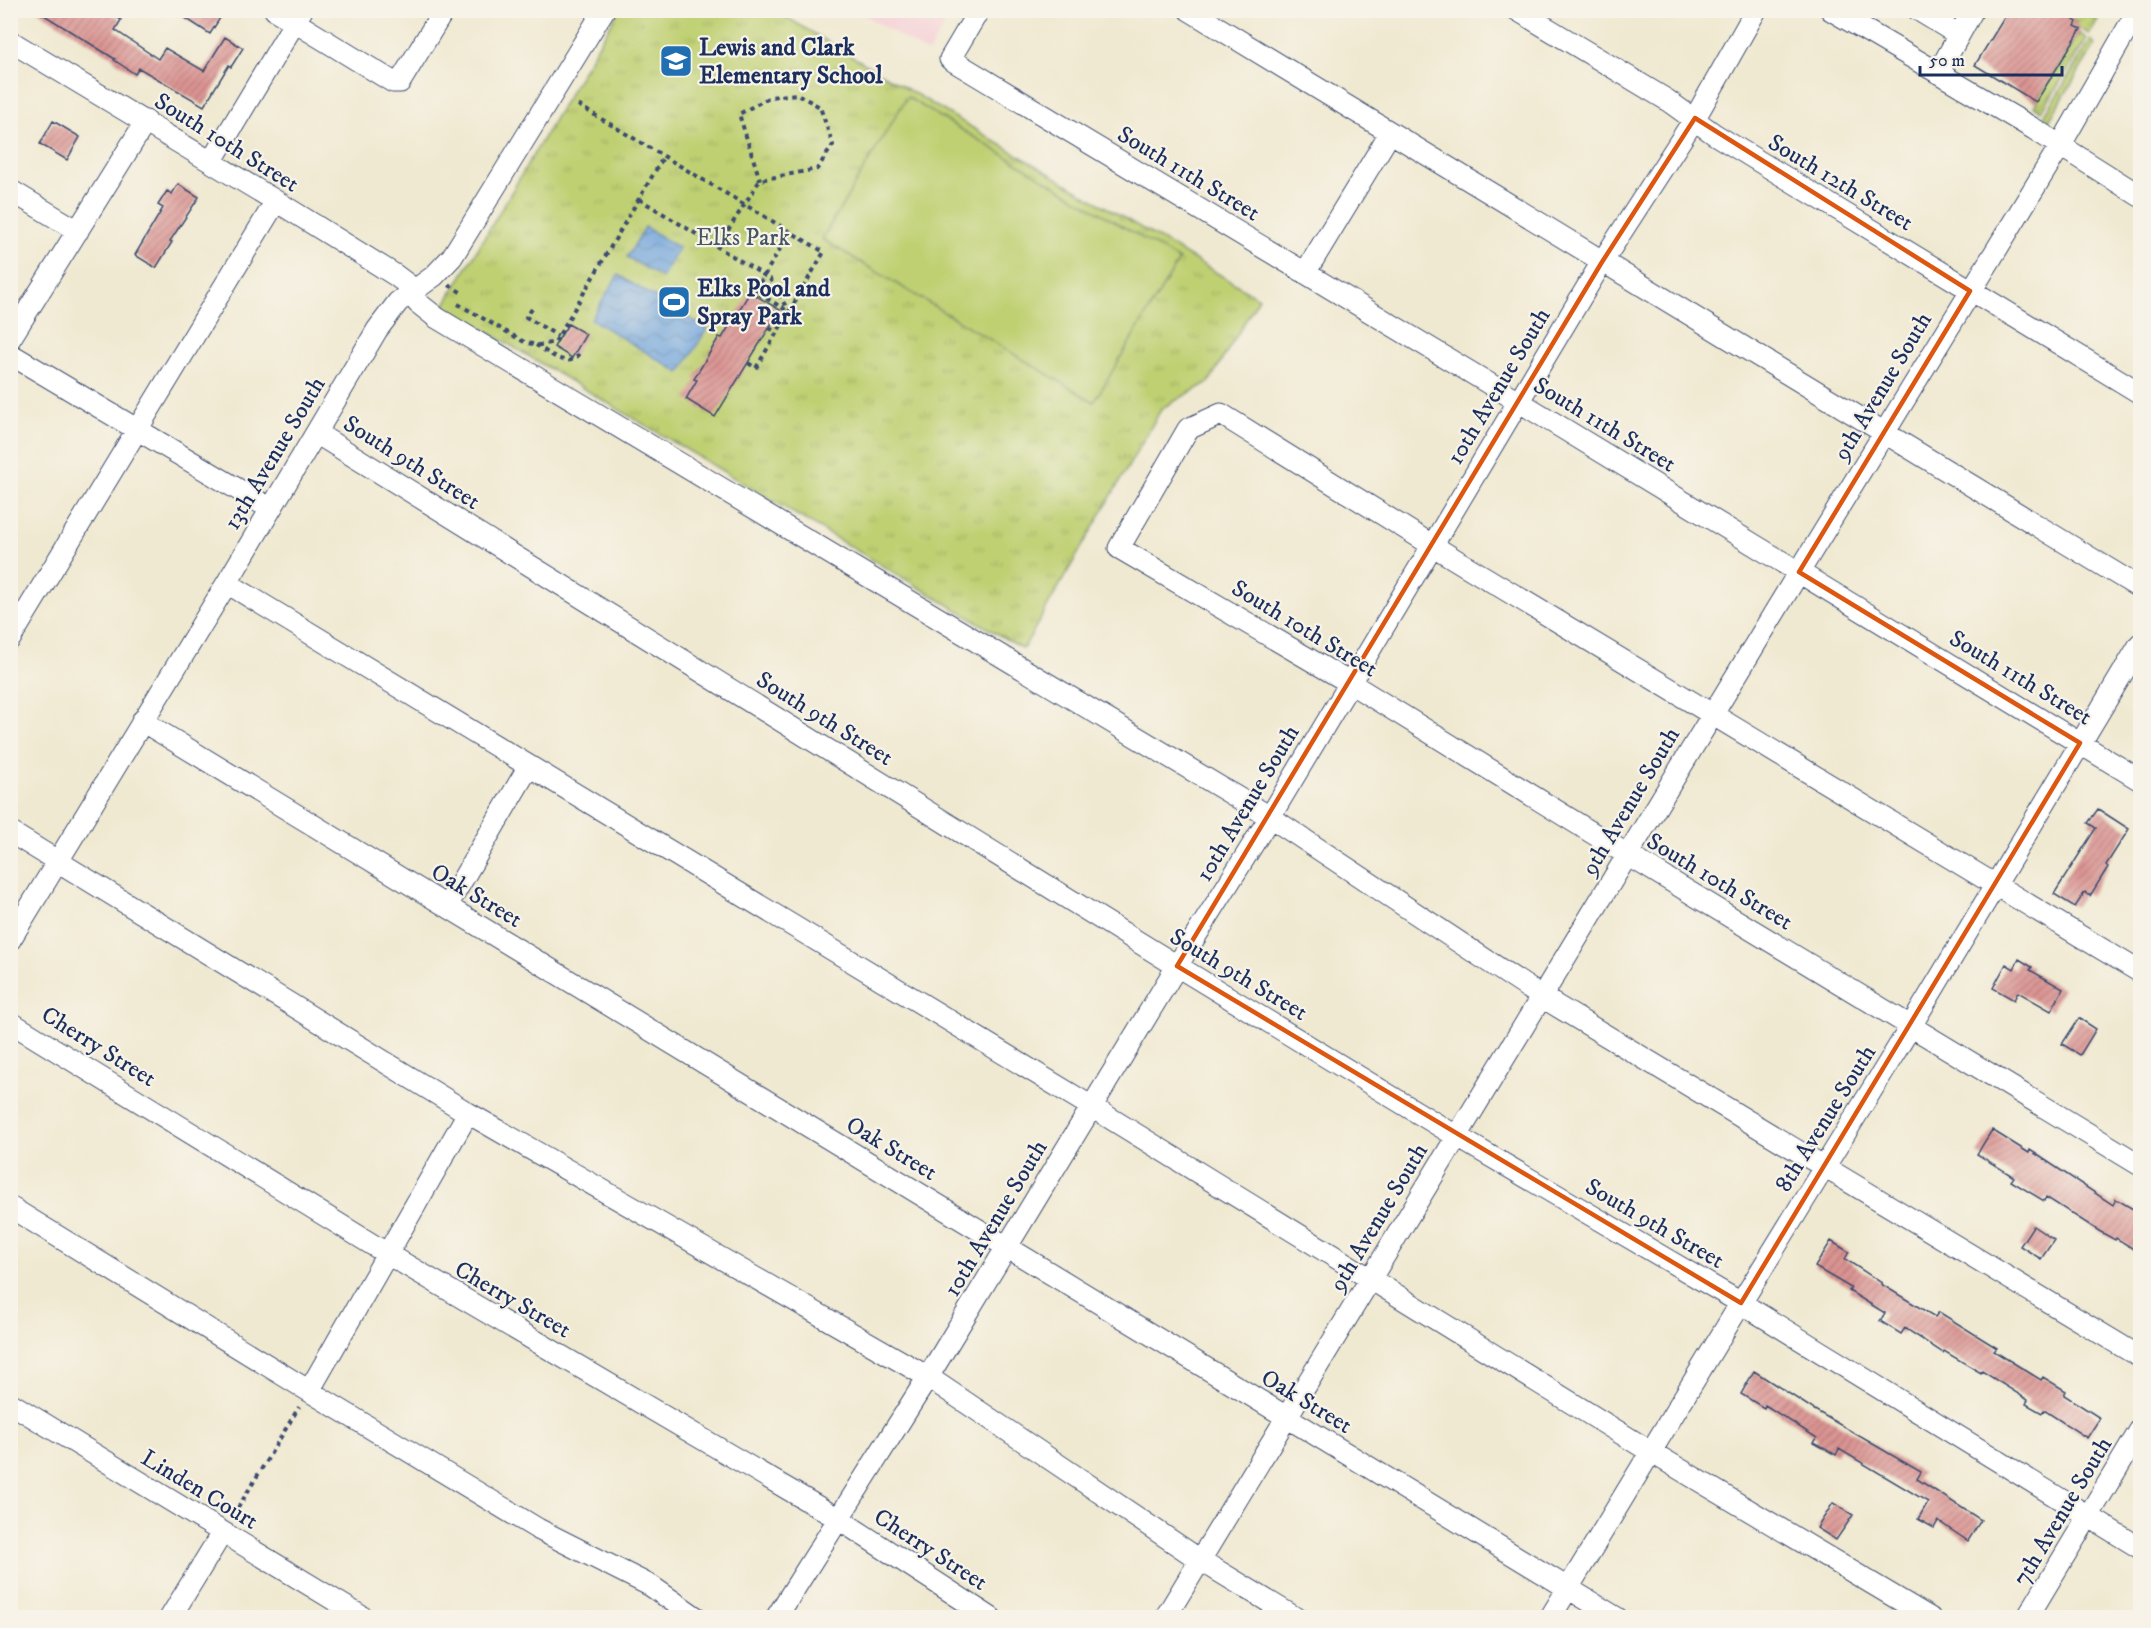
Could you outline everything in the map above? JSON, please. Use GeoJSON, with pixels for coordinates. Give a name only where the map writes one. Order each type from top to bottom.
{"type":"FeatureCollection","features":[{"type":"Feature","properties":{"kind":"street"},"geometry":{"type":"LineString","coordinates":[[275,10],[298,16],[393,82],[400,82],[444,10]]}},
{"type":"Feature","properties":{"kind":"street","name":"13th Avenue South"},"geometry":{"type":"LineString","coordinates":[[10,939],[227,583],[377,330],[390,310],[434,276],[452,256],[604,10]]}},
{"type":"Feature","properties":{"kind":"street","name":"South 11th Street"},"geometry":{"type":"LineString","coordinates":[[979,10],[950,59],[1518,401],[2140,780]]}},
{"type":"Feature","properties":{"kind":"street"},"geometry":{"type":"LineString","coordinates":[[1189,10],[2140,588]]}},
{"type":"Feature","properties":{"kind":"street","name":"South 12th Street"},"geometry":{"type":"LineString","coordinates":[[1517,10],[1695,118],[1714,134],[2140,393]]}},
{"type":"Feature","properties":{"kind":"street","name":"10th Avenue South"},"geometry":{"type":"LineString","coordinates":[[776,1617],[928,1377],[1270,817],[1602,262],[1695,118],[1756,10]]}},
{"type":"Feature","properties":{"kind":"street"},"geometry":{"type":"LineString","coordinates":[[1831,10],[2140,196]]}},
{"type":"Feature","properties":{"kind":"street"},"geometry":{"type":"LineString","coordinates":[[1918,10],[1959,35]]}},
{"type":"Feature","properties":{"kind":"street"},"geometry":{"type":"LineString","coordinates":[[1938,73],[1973,10]]}},
{"type":"Feature","properties":{"kind":"street","name":"9th Avenue South"},"geometry":{"type":"LineString","coordinates":[[1165,1617],[1883,433],[2060,146],[2138,10]]}},
{"type":"Feature","properties":{"kind":"street"},"geometry":{"type":"LineString","coordinates":[[211,162],[298,16]]}},
{"type":"Feature","properties":{"kind":"street","name":"South 10th Street"},"geometry":{"type":"LineString","coordinates":[[10,41],[146,121],[395,275],[412,292],[418,303],[437,318],[1270,817],[1542,997],[2140,1357]]}},
{"type":"Feature","properties":{"kind":"street"},"geometry":{"type":"LineString","coordinates":[[10,339],[146,121]]}},
{"type":"Feature","properties":{"kind":"street"},"geometry":{"type":"LineString","coordinates":[[1305,273],[1390,133]]}},
{"type":"Feature","properties":{"kind":"street"},"geometry":{"type":"LineString","coordinates":[[10,190],[78,231]]}},
{"type":"Feature","properties":{"kind":"street"},"geometry":{"type":"LineString","coordinates":[[10,639],[276,201]]}},
{"type":"Feature","properties":{"kind":"street"},"geometry":{"type":"LineString","coordinates":[[10,354],[271,508]]}},
{"type":"Feature","properties":{"kind":"street","name":"South 10th Street"},"geometry":{"type":"LineString","coordinates":[[1432,545],[1221,414],[1188,429],[1119,548],[1350,683],[1628,855],[2140,1165]]}},
{"type":"Feature","properties":{"kind":"street","name":"South 9th Street"},"geometry":{"type":"LineString","coordinates":[[316,433],[1177,966],[1456,1136],[1741,1303],[2140,1548]]}},
{"type":"Feature","properties":{"kind":"street"},"geometry":{"type":"LineString","coordinates":[[1432,545],[2140,972]]}},
{"type":"Feature","properties":{"kind":"street"},"geometry":{"type":"LineString","coordinates":[[227,583],[1092,1107],[1651,1452],[1930,1617]]}},
{"type":"Feature","properties":{"kind":"street","name":"8th Avenue South"},"geometry":{"type":"LineString","coordinates":[[1550,1617],[1911,1026],[2140,644]]}},
{"type":"Feature","properties":{"kind":"street","name":"Oak Street"},"geometry":{"type":"LineString","coordinates":[[142,721],[1617,1617]]}},
{"type":"Feature","properties":{"kind":"street"},"geometry":{"type":"LineString","coordinates":[[447,906],[530,766]]}},
{"type":"Feature","properties":{"kind":"street"},"geometry":{"type":"LineString","coordinates":[[10,832],[468,1113],[928,1377],[1200,1560],[1296,1617]]}},
{"type":"Feature","properties":{"kind":"street","name":"Cherry Street"},"geometry":{"type":"LineString","coordinates":[[10,1022],[386,1253],[837,1518],[991,1617]]}},
{"type":"Feature","properties":{"kind":"street"},"geometry":{"type":"LineString","coordinates":[[309,1391],[468,1113]]}},
{"type":"Feature","properties":{"kind":"street"},"geometry":{"type":"LineString","coordinates":[[10,1207],[538,1529],[651,1586],[697,1617]]}},
{"type":"Feature","properties":{"kind":"street","name":"Linden Court"},"geometry":{"type":"LineString","coordinates":[[10,1403],[364,1617]]}},
{"type":"Feature","properties":{"kind":"street","name":"7th Avenue South"},"geometry":{"type":"LineString","coordinates":[[2027,1617],[2140,1430]]}},
{"type":"Feature","properties":{"kind":"street"},"geometry":{"type":"LineString","coordinates":[[170,1617],[222,1533]]}},
{"type":"Feature","properties":{"kind":"path"},"geometry":{"type":"LineString","coordinates":[[717,246],[760,180],[818,169],[833,145],[820,107],[796,94],[770,97],[738,114],[760,180]]}},
{"type":"Feature","properties":{"kind":"path"},"geometry":{"type":"LineString","coordinates":[[578,105],[824,252],[756,368],[748,363]]}},
{"type":"Feature","properties":{"kind":"path"},"geometry":{"type":"LineString","coordinates":[[536,345],[555,342],[664,156]]}},
{"type":"Feature","properties":{"kind":"path"},"geometry":{"type":"LineString","coordinates":[[639,199],[765,275],[770,279],[789,312]]}},
{"type":"Feature","properties":{"kind":"path"},"geometry":{"type":"LineString","coordinates":[[789,312],[755,291],[790,232]]}},
{"type":"Feature","properties":{"kind":"path"},"geometry":{"type":"LineString","coordinates":[[458,304],[515,338],[536,345],[561,359],[571,361],[579,354]]}},
{"type":"Feature","properties":{"kind":"path"},"geometry":{"type":"LineString","coordinates":[[532,309],[526,317],[558,336]]}},
{"type":"Feature","properties":{"kind":"path"},"geometry":{"type":"LineString","coordinates":[[769,328],[777,332]]}},
{"type":"Feature","properties":{"kind":"path"},"geometry":{"type":"LineString","coordinates":[[222,1533],[309,1391]]}},
{"type":"Feature","properties":{"kind":"highlighted area"},"geometry":{"type":"Polygon","coordinates":[[[1695,118],[1970,291],[1799,572],[2080,743],[1741,1303],[1177,966],[1602,262],[1695,118]]]}},
{"type":"Feature","properties":{"kind":"shaded area","name":"Lewis and Clark Elementary School"},"geometry":{"type":"Polygon","coordinates":[[[953,10],[928,53],[857,11],[953,10]]]}},
{"type":"Feature","properties":{"kind":"green space","name":"Elks Park"},"geometry":{"type":"Polygon","coordinates":[[[619,10],[776,11],[1259,298],[1209,382],[1162,408],[1023,649],[444,306],[619,10]]]}},
{"type":"Feature","properties":{"kind":"green space"},"geometry":{"type":"Polygon","coordinates":[[[2059,11],[2082,11],[2098,20],[2089,34],[2075,26],[2077,21],[2059,11]]]}},
{"type":"Feature","properties":{"kind":"green space"},"geometry":{"type":"Polygon","coordinates":[[[2079,33],[2087,39],[2042,111],[2034,106],[2079,33]]]}},
{"type":"Feature","properties":{"kind":"green space"},"geometry":{"type":"Polygon","coordinates":[[[2091,40],[2095,45],[2047,124],[2038,126],[2091,40]]]}},
{"type":"Feature","properties":{"kind":"green space"},"geometry":{"type":"Polygon","coordinates":[[[907,97],[1179,260],[1094,402],[822,239],[907,97]]]}},
{"type":"Feature","properties":{"kind":"water"},"geometry":{"type":"Polygon","coordinates":[[[645,227],[679,248],[662,278],[627,257],[645,227]]]}},
{"type":"Feature","properties":{"kind":"water"},"geometry":{"type":"Polygon","coordinates":[[[618,275],[707,329],[680,373],[591,319],[618,275]]]}},
{"type":"Feature","properties":{"kind":"building"},"geometry":{"type":"Polygon","coordinates":[[[36,10],[106,10],[121,20],[115,30],[158,59],[165,48],[204,71],[225,37],[243,48],[231,67],[229,65],[204,106],[139,68],[135,74],[36,10]]]}},
{"type":"Feature","properties":{"kind":"building"},"geometry":{"type":"Polygon","coordinates":[[[173,10],[225,10],[210,34],[173,10]]]}},
{"type":"Feature","properties":{"kind":"building"},"geometry":{"type":"Polygon","coordinates":[[[2009,10],[2059,10],[2077,22],[2075,26],[2081,29],[2036,102],[1975,65],[2009,10]]]}},
{"type":"Feature","properties":{"kind":"building"},"geometry":{"type":"Polygon","coordinates":[[[53,121],[80,137],[67,160],[40,144],[53,121]]]}},
{"type":"Feature","properties":{"kind":"building"},"geometry":{"type":"Polygon","coordinates":[[[178,184],[199,197],[170,241],[172,242],[156,268],[135,255],[163,208],[158,205],[167,191],[172,194],[178,184]]]}},
{"type":"Feature","properties":{"kind":"building"},"geometry":{"type":"Polygon","coordinates":[[[750,292],[780,310],[715,417],[686,399],[697,380],[694,379],[719,337],[722,338],[750,292]]]}},
{"type":"Feature","properties":{"kind":"building"},"geometry":{"type":"Polygon","coordinates":[[[568,324],[586,334],[572,358],[554,347],[568,324]]]}},
{"type":"Feature","properties":{"kind":"building"},"geometry":{"type":"Polygon","coordinates":[[[2098,809],[2129,829],[2090,896],[2085,892],[2075,907],[2054,894],[2096,828],[2088,823],[2098,809]]]}},
{"type":"Feature","properties":{"kind":"building"},"geometry":{"type":"Polygon","coordinates":[[[2019,959],[2032,967],[2030,970],[2063,989],[2051,1011],[2018,992],[2014,1000],[1993,988],[2006,964],[2014,969],[2019,959]]]}},
{"type":"Feature","properties":{"kind":"building"},"geometry":{"type":"Polygon","coordinates":[[[2079,1018],[2096,1029],[2080,1055],[2062,1044],[2079,1018]]]}},
{"type":"Feature","properties":{"kind":"building"},"geometry":{"type":"Polygon","coordinates":[[[1992,1130],[2029,1153],[2030,1150],[2113,1205],[2116,1199],[2140,1213],[2140,1253],[2116,1238],[2115,1240],[2099,1231],[2046,1197],[2044,1201],[2011,1181],[2014,1177],[1977,1154],[1992,1130]]]}},
{"type":"Feature","properties":{"kind":"building"},"geometry":{"type":"Polygon","coordinates":[[[2033,1226],[2054,1240],[2041,1259],[2020,1246],[2033,1226]]]}},
{"type":"Feature","properties":{"kind":"building"},"geometry":{"type":"Polygon","coordinates":[[[1831,1241],[1849,1252],[1845,1259],[1881,1284],[1935,1317],[1939,1312],[1997,1348],[1994,1351],[2041,1380],[2043,1377],[2066,1391],[2064,1395],[2100,1418],[2087,1438],[2044,1410],[2042,1413],[2026,1404],[2028,1400],[1982,1371],[1981,1373],[1944,1351],[1943,1353],[1905,1328],[1901,1334],[1880,1321],[1885,1313],[1849,1291],[1851,1288],[1815,1267],[1831,1241]]]}},
{"type":"Feature","properties":{"kind":"building"},"geometry":{"type":"Polygon","coordinates":[[[1754,1371],[1813,1409],[1921,1472],[1917,1479],[1981,1520],[1968,1541],[1938,1521],[1934,1528],[1918,1519],[1928,1502],[1839,1449],[1836,1455],[1814,1443],[1817,1438],[1765,1405],[1764,1408],[1741,1394],[1754,1371]]]}},
{"type":"Feature","properties":{"kind":"building"},"geometry":{"type":"Polygon","coordinates":[[[1833,1503],[1853,1515],[1836,1540],[1817,1528],[1833,1503]]]}},
{"type":"Feature","properties":{"kind":"place","name":"Lewis and Clark Elementary School"},"geometry":{"type":"Point","coordinates":[676,61]}},
{"type":"Feature","properties":{"kind":"place","name":"Elks Pool and Spray Park"},"geometry":{"type":"Point","coordinates":[674,302]}}]}
